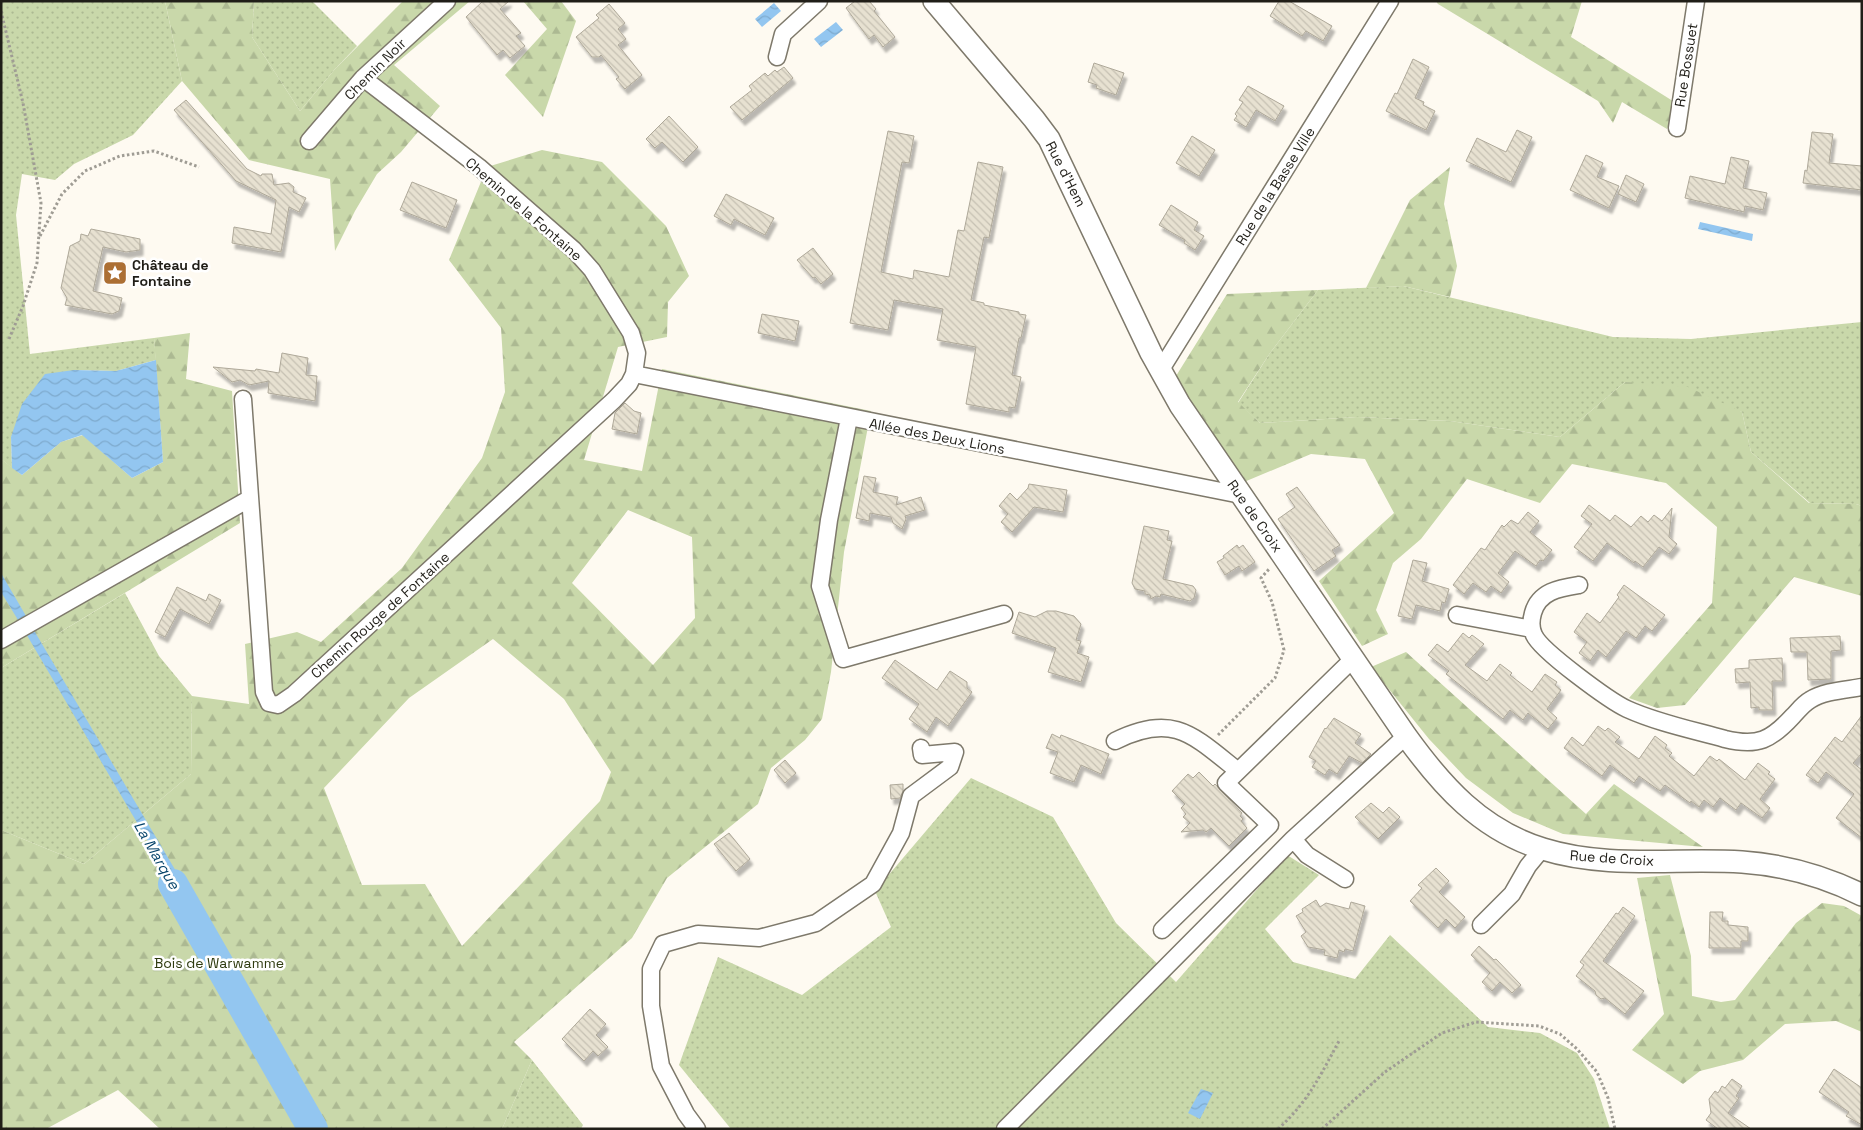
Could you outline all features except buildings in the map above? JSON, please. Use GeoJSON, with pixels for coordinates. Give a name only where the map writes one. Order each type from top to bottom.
{"type":"FeatureCollection","features":[{"type":"Feature","properties":{"kind":"main road","name":"Rue d'Hem"},"geometry":{"type":"LineString","coordinates":[[934,1],[1034,119],[1048,139],[1160,370]]}},
{"type":"Feature","properties":{"kind":"main road","name":"Rue de Croix"},"geometry":{"type":"LineString","coordinates":[[1160,370],[1180,405],[1241,496],[1406,736],[1442,783],[1462,802],[1499,829],[1542,849],[1591,859],[1737,862],[1772,866],[1813,875],[1862,895]]}},
{"type":"Feature","properties":{"kind":"street","name":"Chemin Noir"},"geometry":{"type":"LineString","coordinates":[[308,141],[363,78],[447,1]]}},
{"type":"Feature","properties":{"kind":"street"},"geometry":{"type":"LineString","coordinates":[[777,57],[782,34],[819,1]]}},
{"type":"Feature","properties":{"kind":"street","name":"Rue de la Basse Ville"},"geometry":{"type":"LineString","coordinates":[[1160,370],[1390,1]]}},
{"type":"Feature","properties":{"kind":"street","name":"Rue Bossuet"},"geometry":{"type":"LineString","coordinates":[[1677,128],[1696,1]]}},
{"type":"Feature","properties":{"kind":"street","name":"Chemin de la Fontaine"},"geometry":{"type":"LineString","coordinates":[[363,78],[479,167],[583,258],[599,280],[631,333],[637,353],[634,374]]}},
{"type":"Feature","properties":{"kind":"street","name":"Allée des Deux Lions"},"geometry":{"type":"LineString","coordinates":[[634,374],[1241,496]]}},
{"type":"Feature","properties":{"kind":"street","name":"Chemin Rouge de Fontaine"},"geometry":{"type":"LineString","coordinates":[[243,399],[264,692],[269,703],[278,705],[294,694],[614,400],[630,384],[634,374]]}},
{"type":"Feature","properties":{"kind":"street"},"geometry":{"type":"LineString","coordinates":[[849,418],[829,520],[820,586],[842,659],[1004,614]]}},
{"type":"Feature","properties":{"kind":"street"},"geometry":{"type":"LineString","coordinates":[[1,640],[249,499]]}},
{"type":"Feature","properties":{"kind":"street"},"geometry":{"type":"LineString","coordinates":[[1579,585],[1556,589],[1541,598],[1533,613],[1532,629],[1539,643],[1548,652],[1618,705],[1641,714],[1738,742],[1759,741],[1776,734],[1804,705],[1818,696],[1862,687]]}},
{"type":"Feature","properties":{"kind":"street"},"geometry":{"type":"LineString","coordinates":[[1457,615],[1532,629]]}},
{"type":"Feature","properties":{"kind":"street"},"geometry":{"type":"LineString","coordinates":[[1162,930],[1270,825],[1226,783],[1354,658]]}},
{"type":"Feature","properties":{"kind":"street"},"geometry":{"type":"LineString","coordinates":[[1115,741],[1144,729],[1166,728],[1186,732],[1238,771]]}},
{"type":"Feature","properties":{"kind":"street"},"geometry":{"type":"LineString","coordinates":[[1005,1129],[1293,839],[1406,736]]}},
{"type":"Feature","properties":{"kind":"street"},"geometry":{"type":"LineString","coordinates":[[697,1129],[686,1114],[661,1066],[651,1006],[652,969],[663,944],[698,934],[758,938],[816,923],[873,884],[901,833],[911,796],[950,767],[956,752],[922,756],[921,748]]}},
{"type":"Feature","properties":{"kind":"street"},"geometry":{"type":"LineString","coordinates":[[1293,839],[1307,855],[1345,878]]}},
{"type":"Feature","properties":{"kind":"street"},"geometry":{"type":"LineString","coordinates":[[1481,925],[1512,894],[1528,866],[1542,849]]}},
{"type":"Feature","properties":{"kind":"path"},"geometry":{"type":"LineString","coordinates":[[1,11],[23,103],[41,203],[36,263],[23,306],[9,340]]}},
{"type":"Feature","properties":{"kind":"path"},"geometry":{"type":"LineString","coordinates":[[38,238],[62,194],[85,171],[120,156],[154,151],[199,167]]}},
{"type":"Feature","properties":{"kind":"path"},"geometry":{"type":"LineString","coordinates":[[1207,746],[1276,678],[1284,650],[1272,602],[1261,578],[1281,553]]}},
{"type":"Feature","properties":{"kind":"path"},"geometry":{"type":"LineString","coordinates":[[1322,1129],[1385,1072],[1442,1033],[1476,1022],[1539,1026],[1560,1034],[1597,1072],[1608,1098],[1616,1129]]}},
{"type":"Feature","properties":{"kind":"path"},"geometry":{"type":"LineString","coordinates":[[1278,1129],[1291,1118],[1309,1096],[1339,1041]]}},
{"type":"Feature","properties":{"kind":"green space"},"geometry":{"type":"Polygon","coordinates":[[[1,1],[165,1],[182,81],[133,135],[74,164],[55,180],[22,174],[16,215],[30,354],[154,338],[156,360],[116,371],[74,370],[11,437],[12,468],[1,459],[1,1]]]}},
{"type":"Feature","properties":{"kind":"green space"},"geometry":{"type":"Polygon","coordinates":[[[165,1],[254,1],[252,37],[300,111],[335,69],[403,1],[470,1],[394,65],[440,106],[401,152],[377,174],[355,211],[335,251],[330,179],[249,160],[182,81],[165,1]]]}},
{"type":"Feature","properties":{"kind":"green space"},"geometry":{"type":"Polygon","coordinates":[[[254,1],[312,1],[357,46],[300,111],[252,37],[254,1]]]}},
{"type":"Feature","properties":{"kind":"green space"},"geometry":{"type":"Polygon","coordinates":[[[523,1],[561,1],[576,21],[543,117],[505,75],[547,29],[523,1]]]}},
{"type":"Feature","properties":{"kind":"green space"},"geometry":{"type":"Polygon","coordinates":[[[1436,1],[1582,1],[1571,37],[1676,103],[1667,129],[1622,102],[1613,123],[1598,101],[1438,4],[1436,1]]]}},
{"type":"Feature","properties":{"kind":"green space","name":"Bois de Warwamme"},"geometry":{"type":"Polygon","coordinates":[[[542,150],[602,162],[666,226],[689,276],[668,302],[667,337],[618,347],[584,460],[642,471],[662,369],[871,411],[844,552],[831,672],[822,719],[805,740],[771,768],[758,804],[667,878],[632,938],[514,1042],[532,1060],[502,1129],[160,1129],[118,1090],[46,1129],[1,1129],[1,830],[84,864],[191,774],[192,696],[249,704],[245,644],[297,632],[321,642],[402,568],[482,458],[505,392],[501,328],[449,260],[487,167],[542,150]],[[628,510],[572,583],[653,665],[695,618],[692,537],[628,510]],[[493,639],[409,698],[324,788],[362,885],[425,884],[462,946],[600,801],[611,772],[564,699],[493,639]]]}},
{"type":"Feature","properties":{"kind":"green space"},"geometry":{"type":"Polygon","coordinates":[[[1450,167],[1444,204],[1457,266],[1450,297],[1403,286],[1366,288],[1410,200],[1450,167]]]}},
{"type":"Feature","properties":{"kind":"green space"},"geometry":{"type":"Polygon","coordinates":[[[1403,286],[1613,337],[1691,339],[1862,322],[1862,506],[1856,504],[1810,503],[1751,452],[1742,412],[1625,382],[1560,437],[1450,421],[1357,417],[1260,423],[1238,403],[1270,353],[1318,290],[1403,286]]]}},
{"type":"Feature","properties":{"kind":"green space"},"geometry":{"type":"Polygon","coordinates":[[[1318,290],[1270,353],[1238,402],[1260,423],[1357,417],[1450,421],[1560,437],[1625,382],[1688,387],[1742,412],[1751,452],[1809,503],[1856,504],[1862,506],[1862,596],[1794,577],[1685,705],[1657,708],[1629,698],[1712,603],[1717,527],[1666,483],[1572,464],[1540,503],[1467,479],[1421,539],[1393,563],[1376,610],[1388,634],[1362,646],[1319,581],[1394,513],[1365,459],[1311,454],[1244,482],[1215,442],[1176,376],[1227,294],[1318,290]]]}},
{"type":"Feature","properties":{"kind":"green space"},"geometry":{"type":"Polygon","coordinates":[[[190,333],[186,379],[232,391],[240,523],[1,668],[1,459],[22,475],[61,442],[83,435],[132,478],[163,462],[154,338],[190,333]]]}},
{"type":"Feature","properties":{"kind":"green space"},"geometry":{"type":"Polygon","coordinates":[[[125,593],[159,656],[192,696],[191,774],[84,864],[1,830],[1,668],[125,593]]]}},
{"type":"Feature","properties":{"kind":"green space"},"geometry":{"type":"Polygon","coordinates":[[[1406,652],[1586,814],[1614,784],[1703,847],[1563,834],[1513,813],[1466,778],[1429,739],[1371,667],[1406,652]]]}},
{"type":"Feature","properties":{"kind":"green space"},"geometry":{"type":"Polygon","coordinates":[[[971,778],[1053,817],[1116,923],[1176,982],[1287,855],[1319,875],[1265,929],[1293,962],[1355,979],[1390,935],[1488,1027],[1540,1033],[1577,1053],[1594,1079],[1610,1129],[731,1129],[679,1065],[718,957],[802,995],[891,927],[875,891],[971,778]]]}},
{"type":"Feature","properties":{"kind":"green space"},"geometry":{"type":"Polygon","coordinates":[[[1670,875],[1691,956],[1692,996],[1721,1002],[1735,1000],[1796,923],[1822,903],[1844,906],[1862,916],[1862,1032],[1836,1021],[1785,1024],[1743,1060],[1700,1071],[1683,1084],[1632,1050],[1664,1014],[1637,878],[1670,875]]]}},
{"type":"Feature","properties":{"kind":"green space"},"geometry":{"type":"Polygon","coordinates":[[[532,1060],[583,1125],[581,1129],[502,1129],[532,1060]]]}},
{"type":"Feature","properties":{"kind":"water"},"geometry":{"type":"Polygon","coordinates":[[[774,3],[781,11],[762,27],[755,19],[774,3]]]}},
{"type":"Feature","properties":{"kind":"water"},"geometry":{"type":"Polygon","coordinates":[[[836,22],[843,30],[821,47],[814,39],[836,22]]]}},
{"type":"Feature","properties":{"kind":"water"},"geometry":{"type":"Polygon","coordinates":[[[1700,222],[1753,234],[1752,241],[1698,229],[1700,222]]]}},
{"type":"Feature","properties":{"kind":"water"},"geometry":{"type":"Polygon","coordinates":[[[156,360],[163,462],[132,478],[82,435],[61,442],[22,475],[12,468],[11,437],[22,404],[45,374],[74,370],[116,371],[156,360]]]}},
{"type":"Feature","properties":{"kind":"water"},"geometry":{"type":"Polygon","coordinates":[[[1,573],[26,616],[18,620],[1,592],[1,573]]]}},
{"type":"Feature","properties":{"kind":"water"},"geometry":{"type":"Polygon","coordinates":[[[32,627],[328,1129],[317,1129],[25,632],[32,627]]]}},
{"type":"Feature","properties":{"kind":"water"},"geometry":{"type":"Polygon","coordinates":[[[1201,1089],[1213,1093],[1200,1119],[1188,1113],[1201,1089]]]}},
{"type":"Feature","properties":{"kind":"waterway","name":"La Marque"},"geometry":{"type":"LineString","coordinates":[[173,884],[313,1129]]}},
{"type":"Feature","properties":{"kind":"place","name":"Château de Fontaine"},"geometry":{"type":"Point","coordinates":[115,273]}}]}
